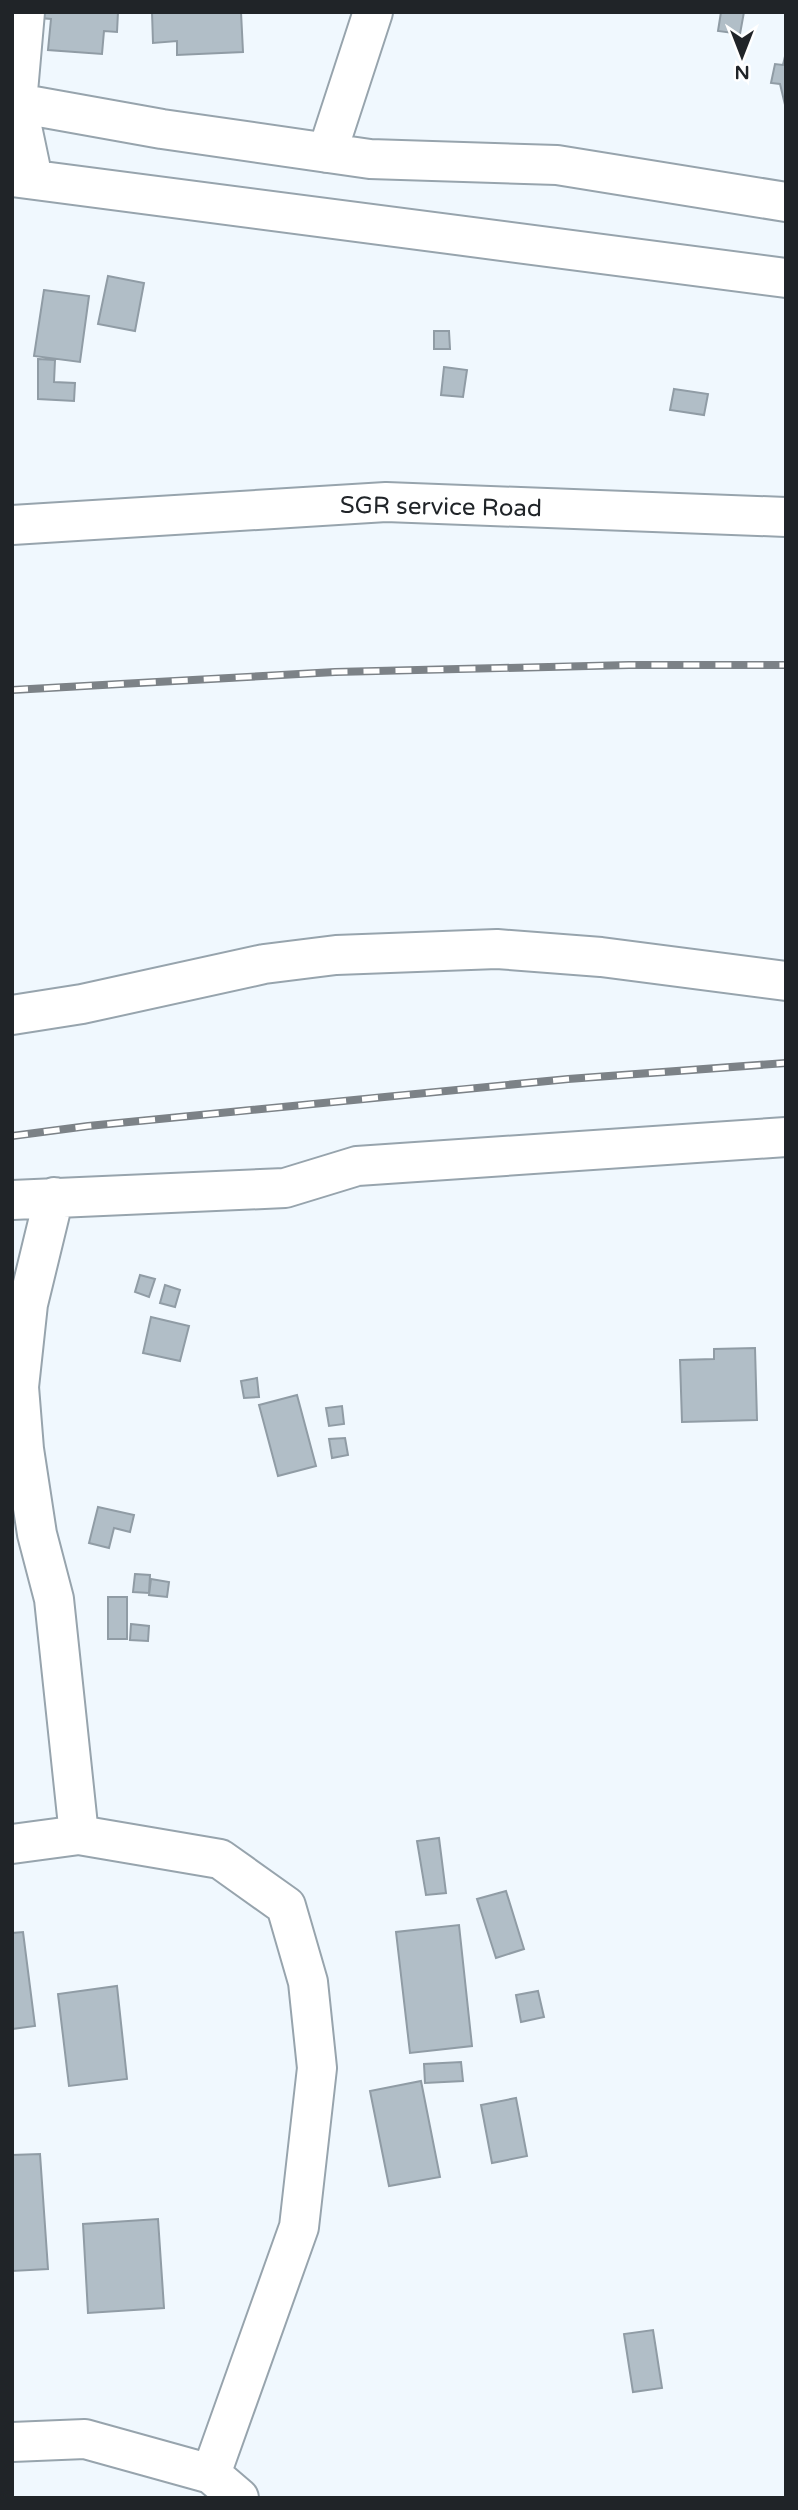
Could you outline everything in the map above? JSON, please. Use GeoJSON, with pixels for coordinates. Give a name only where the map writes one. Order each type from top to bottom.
{"type":"FeatureCollection","features":[{"type":"Feature","properties":{"kind":"street"},"geometry":{"type":"LineString","coordinates":[[25,12],[17,103],[23,178],[786,278]]}},
{"type":"Feature","properties":{"kind":"street"},"geometry":{"type":"LineString","coordinates":[[327,153],[373,12]]}},
{"type":"Feature","properties":{"kind":"street"},"geometry":{"type":"LineString","coordinates":[[17,103],[162,129],[370,159],[556,165],[786,202]]}},
{"type":"Feature","properties":{"kind":"street","name":"SGR service Road"},"geometry":{"type":"LineString","coordinates":[[12,525],[386,502],[786,517]]}},
{"type":"Feature","properties":{"kind":"street"},"geometry":{"type":"LineString","coordinates":[[12,1014],[82,1004],[264,964],[348,954],[497,949],[601,957],[786,981]]}},
{"type":"Feature","properties":{"kind":"street"},"geometry":{"type":"LineString","coordinates":[[12,1200],[285,1188],[357,1166],[786,1137]]}},
{"type":"Feature","properties":{"kind":"street"},"geometry":{"type":"LineString","coordinates":[[54,1197],[28,1304],[19,1387],[24,1450],[37,1534],[54,1599],[79,1835]]}},
{"type":"Feature","properties":{"kind":"street"},"geometry":{"type":"LineString","coordinates":[[12,1844],[79,1835],[220,1859],[286,1906],[308,1982],[317,2068],[299,2227],[211,2473]]}},
{"type":"Feature","properties":{"kind":"street"},"geometry":{"type":"LineString","coordinates":[[12,2442],[85,2439],[211,2473],[239,2498]]}},
{"type":"Feature","properties":{"kind":"building"},"geometry":{"type":"Polygon","coordinates":[[[40,12],[118,12],[117,32],[104,31],[102,54],[48,50],[51,19],[40,18],[40,12]]]}},
{"type":"Feature","properties":{"kind":"building"},"geometry":{"type":"Polygon","coordinates":[[[152,12],[241,12],[243,52],[177,55],[177,41],[153,43],[152,12]]]}},
{"type":"Feature","properties":{"kind":"building"},"geometry":{"type":"Polygon","coordinates":[[[721,12],[744,12],[740,34],[718,31],[721,12]]]}},
{"type":"Feature","properties":{"kind":"building"},"geometry":{"type":"Polygon","coordinates":[[[786,52],[786,109],[780,84],[771,83],[775,64],[783,65],[786,52]]]}},
{"type":"Feature","properties":{"kind":"building"},"geometry":{"type":"Polygon","coordinates":[[[108,276],[144,283],[135,331],[98,324],[108,276]]]}},
{"type":"Feature","properties":{"kind":"building"},"geometry":{"type":"Polygon","coordinates":[[[44,290],[89,296],[80,362],[34,356],[44,290]]]}},
{"type":"Feature","properties":{"kind":"building"},"geometry":{"type":"Polygon","coordinates":[[[434,331],[449,331],[450,349],[434,349],[434,331]]]}},
{"type":"Feature","properties":{"kind":"building"},"geometry":{"type":"Polygon","coordinates":[[[38,359],[55,360],[54,382],[75,383],[74,401],[38,399],[38,359]]]}},
{"type":"Feature","properties":{"kind":"building"},"geometry":{"type":"Polygon","coordinates":[[[444,367],[467,370],[463,397],[441,395],[444,367]]]}},
{"type":"Feature","properties":{"kind":"building"},"geometry":{"type":"Polygon","coordinates":[[[674,389],[708,394],[704,415],[670,410],[674,389]]]}},
{"type":"Feature","properties":{"kind":"building"},"geometry":{"type":"Polygon","coordinates":[[[140,1275],[155,1279],[149,1297],[135,1292],[140,1275]]]}},
{"type":"Feature","properties":{"kind":"building"},"geometry":{"type":"Polygon","coordinates":[[[165,1285],[180,1290],[175,1307],[160,1303],[165,1285]]]}},
{"type":"Feature","properties":{"kind":"building"},"geometry":{"type":"Polygon","coordinates":[[[151,1317],[189,1326],[180,1361],[143,1353],[151,1317]]]}},
{"type":"Feature","properties":{"kind":"building"},"geometry":{"type":"Polygon","coordinates":[[[755,1348],[757,1420],[682,1422],[680,1360],[714,1359],[714,1349],[755,1348]]]}},
{"type":"Feature","properties":{"kind":"building"},"geometry":{"type":"Polygon","coordinates":[[[257,1378],[259,1397],[244,1398],[241,1381],[257,1378]]]}},
{"type":"Feature","properties":{"kind":"building"},"geometry":{"type":"Polygon","coordinates":[[[297,1395],[316,1466],[278,1476],[259,1405],[297,1395]]]}},
{"type":"Feature","properties":{"kind":"building"},"geometry":{"type":"Polygon","coordinates":[[[342,1406],[344,1424],[329,1426],[326,1408],[342,1406]]]}},
{"type":"Feature","properties":{"kind":"building"},"geometry":{"type":"Polygon","coordinates":[[[345,1438],[348,1455],[332,1458],[329,1439],[345,1438]]]}},
{"type":"Feature","properties":{"kind":"building"},"geometry":{"type":"Polygon","coordinates":[[[98,1507],[134,1515],[130,1532],[114,1528],[109,1548],[89,1543],[98,1507]]]}},
{"type":"Feature","properties":{"kind":"building"},"geometry":{"type":"Polygon","coordinates":[[[135,1574],[150,1575],[149,1593],[133,1592],[135,1574]]]}},
{"type":"Feature","properties":{"kind":"building"},"geometry":{"type":"Polygon","coordinates":[[[151,1579],[169,1582],[167,1597],[149,1595],[151,1579]]]}},
{"type":"Feature","properties":{"kind":"building"},"geometry":{"type":"Polygon","coordinates":[[[108,1597],[127,1597],[127,1639],[108,1639],[108,1597]]]}},
{"type":"Feature","properties":{"kind":"building"},"geometry":{"type":"Polygon","coordinates":[[[131,1624],[149,1626],[148,1641],[130,1640],[131,1624]]]}},
{"type":"Feature","properties":{"kind":"building"},"geometry":{"type":"Polygon","coordinates":[[[439,1838],[446,1893],[426,1895],[417,1841],[439,1838]]]}},
{"type":"Feature","properties":{"kind":"building"},"geometry":{"type":"Polygon","coordinates":[[[506,1891],[524,1949],[496,1958],[477,1899],[506,1891]]]}},
{"type":"Feature","properties":{"kind":"building"},"geometry":{"type":"Polygon","coordinates":[[[459,1925],[472,2046],[410,2053],[396,1932],[459,1925]]]}},
{"type":"Feature","properties":{"kind":"building"},"geometry":{"type":"Polygon","coordinates":[[[23,1932],[35,2026],[12,2029],[12,1933],[23,1932]]]}},
{"type":"Feature","properties":{"kind":"building"},"geometry":{"type":"Polygon","coordinates":[[[117,1986],[127,2079],[69,2086],[58,1994],[117,1986]]]}},
{"type":"Feature","properties":{"kind":"building"},"geometry":{"type":"Polygon","coordinates":[[[538,1991],[544,2017],[521,2022],[516,1995],[538,1991]]]}},
{"type":"Feature","properties":{"kind":"building"},"geometry":{"type":"Polygon","coordinates":[[[461,2062],[463,2081],[425,2083],[424,2064],[461,2062]]]}},
{"type":"Feature","properties":{"kind":"building"},"geometry":{"type":"Polygon","coordinates":[[[421,2081],[440,2177],[389,2186],[370,2091],[421,2081]]]}},
{"type":"Feature","properties":{"kind":"building"},"geometry":{"type":"Polygon","coordinates":[[[516,2098],[527,2156],[492,2163],[481,2105],[516,2098]]]}},
{"type":"Feature","properties":{"kind":"building"},"geometry":{"type":"Polygon","coordinates":[[[40,2154],[48,2269],[12,2271],[12,2155],[40,2154]]]}},
{"type":"Feature","properties":{"kind":"building"},"geometry":{"type":"Polygon","coordinates":[[[158,2219],[164,2308],[88,2313],[83,2224],[158,2219]]]}},
{"type":"Feature","properties":{"kind":"building"},"geometry":{"type":"Polygon","coordinates":[[[653,2330],[662,2388],[633,2392],[624,2334],[653,2330]]]}},
{"type":"Feature","properties":{"kind":"railway"},"geometry":{"type":"LineString","coordinates":[[12,690],[335,672],[629,665],[786,665]]}},
{"type":"Feature","properties":{"kind":"railway"},"geometry":{"type":"LineString","coordinates":[[12,1136],[88,1126],[568,1079],[786,1063]]}}]}
